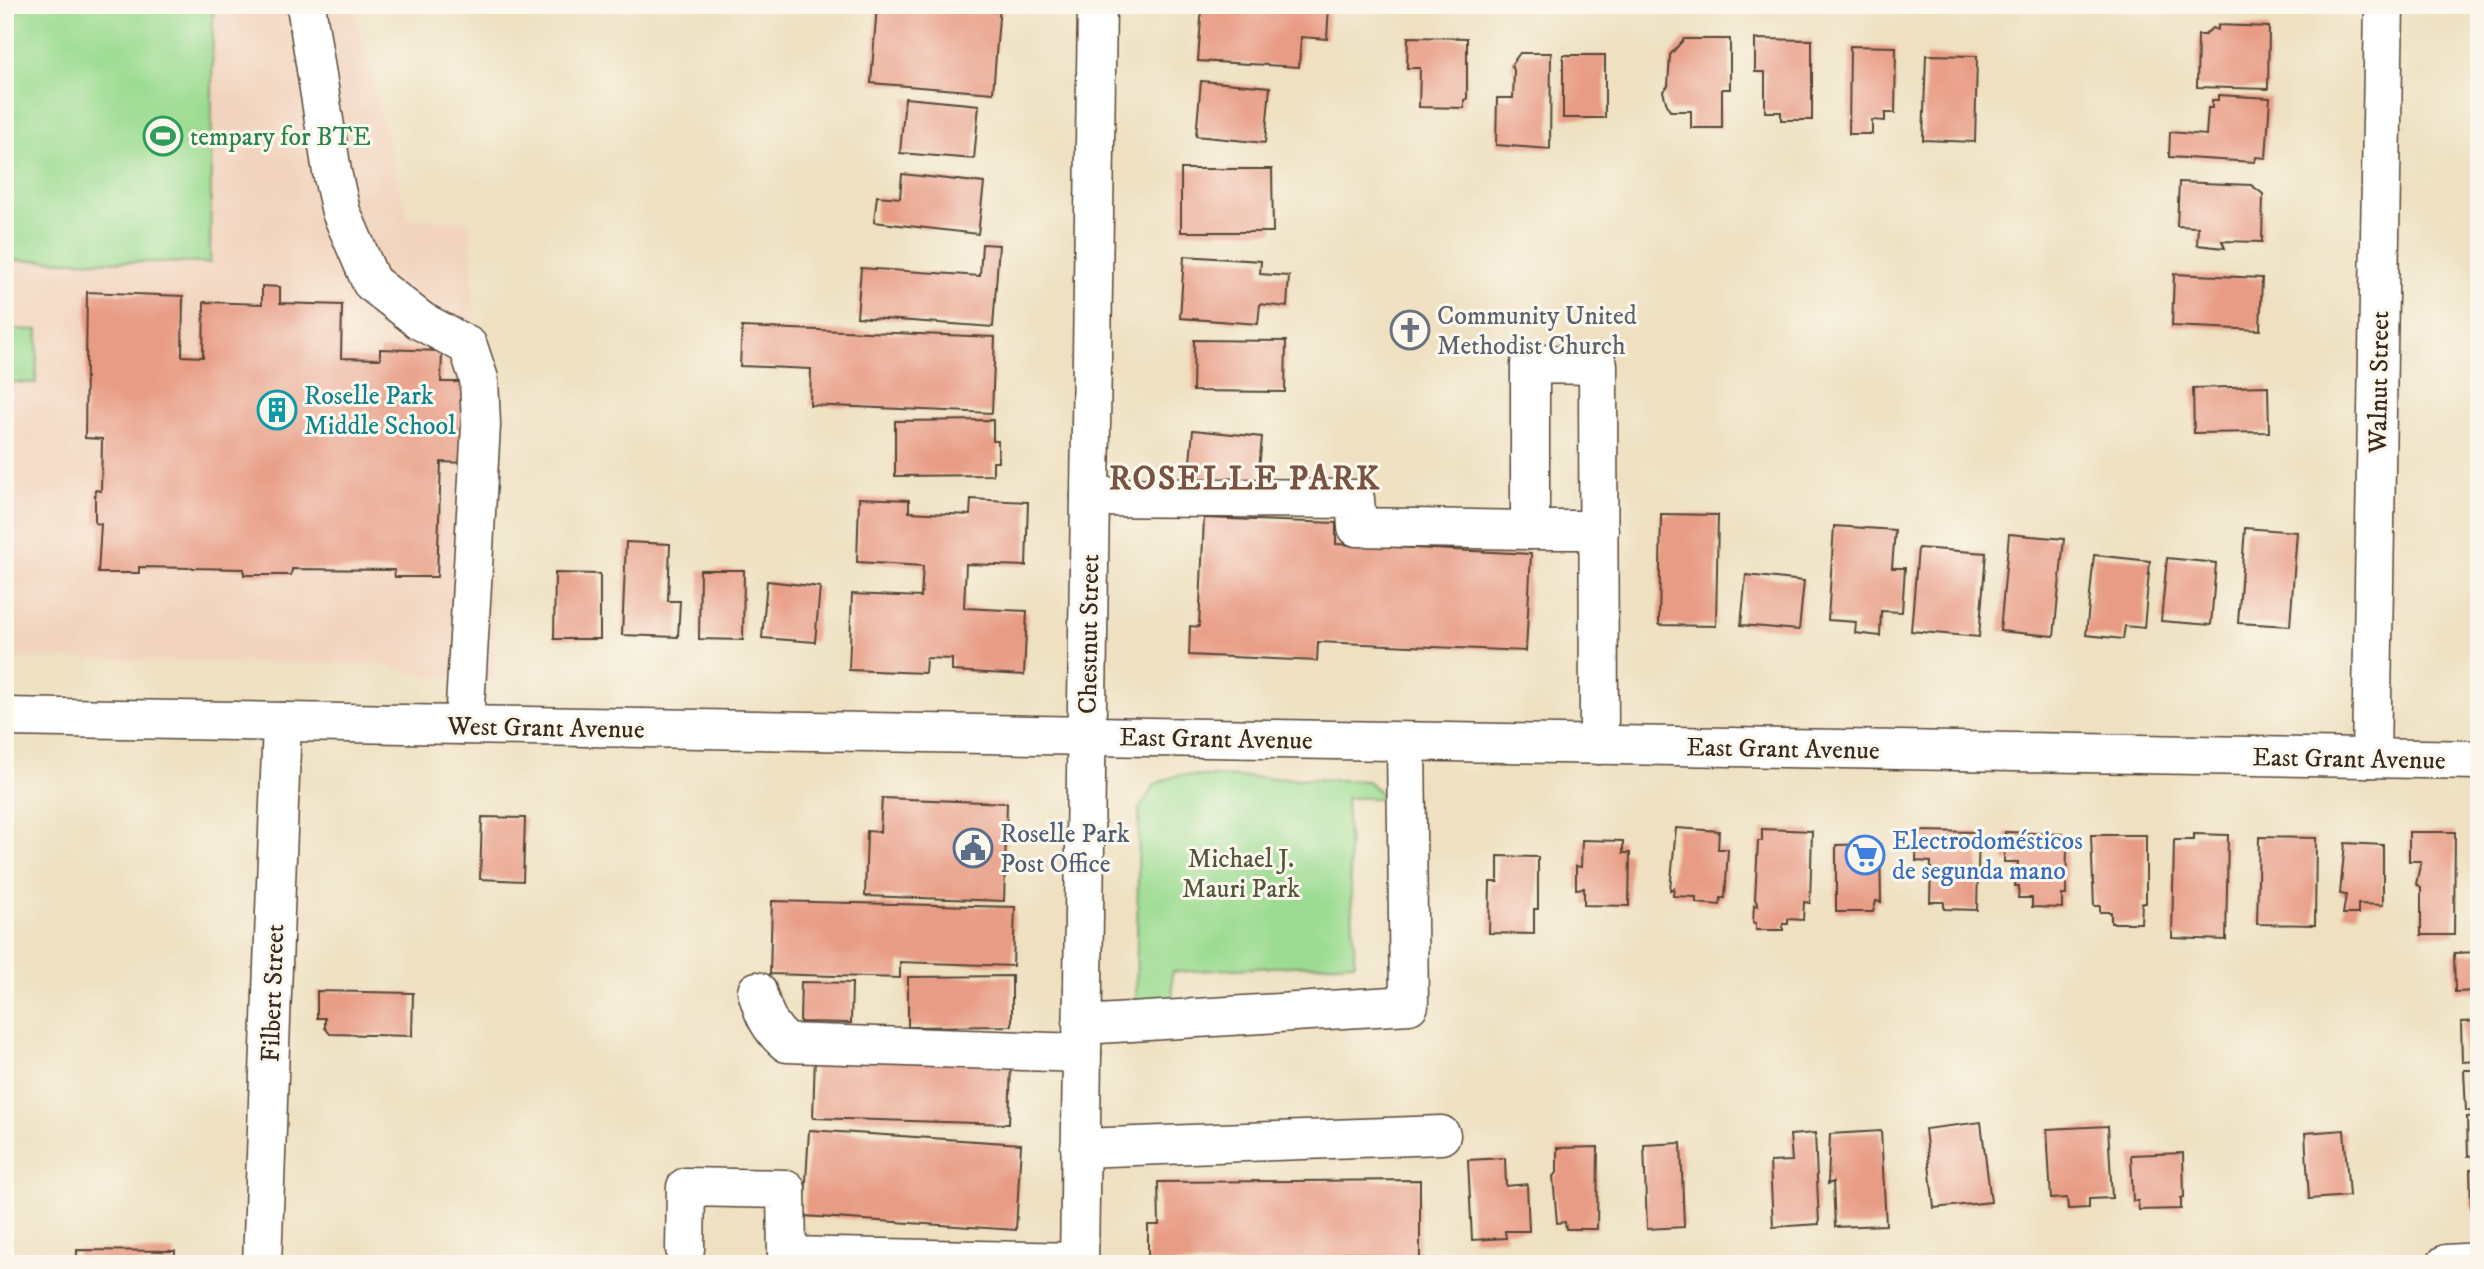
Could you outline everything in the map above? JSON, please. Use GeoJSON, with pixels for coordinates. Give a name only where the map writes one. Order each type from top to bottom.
{"type":"FeatureCollection","features":[{"type":"Feature","properties":{"kind":"street"},"geometry":{"type":"LineString","coordinates":[[306,5],[332,172],[341,212],[371,282],[421,321],[468,346],[479,379],[481,425],[464,725]]}},
{"type":"Feature","properties":{"kind":"street","name":"Chestnut Street"},"geometry":{"type":"LineString","coordinates":[[1079,1263],[1097,5]]}},
{"type":"Feature","properties":{"kind":"street","name":"Walnut Street"},"geometry":{"type":"LineString","coordinates":[[2371,758],[2384,5]]}},
{"type":"Feature","properties":{"kind":"street"},"geometry":{"type":"LineString","coordinates":[[1530,530],[1530,364],[1598,365],[1600,745]]}},
{"type":"Feature","properties":{"kind":"street"},"geometry":{"type":"LineString","coordinates":[[1090,498],[1356,499],[1357,527],[1598,530]]}},
{"type":"Feature","properties":{"kind":"street","name":"West Grant Avenue"},"geometry":{"type":"LineString","coordinates":[[5,717],[1086,736]]}},
{"type":"Feature","properties":{"kind":"street","name":"Filbert Street"},"geometry":{"type":"LineString","coordinates":[[262,1264],[282,722]]}},
{"type":"Feature","properties":{"kind":"street","name":"East Grant Avenue"},"geometry":{"type":"LineString","coordinates":[[1086,736],[2479,760]]}},
{"type":"Feature","properties":{"kind":"street"},"geometry":{"type":"LineString","coordinates":[[757,991],[764,1016],[774,1032],[787,1043],[1082,1039],[1409,1005],[1406,742]]}},
{"type":"Feature","properties":{"kind":"street"},"geometry":{"type":"LineString","coordinates":[[1080,1148],[1441,1135]]}},
{"type":"Feature","properties":{"kind":"street"},"geometry":{"type":"LineString","coordinates":[[685,1249],[686,1187],[786,1189],[787,1256],[1079,1263]]}},
{"type":"Feature","properties":{"kind":"street"},"geometry":{"type":"LineString","coordinates":[[2445,1264],[2479,1262]]}},
{"type":"Feature","properties":{"kind":"shaded area"},"geometry":{"type":"Polygon","coordinates":[[[5,5],[354,5],[408,218],[469,222],[496,679],[427,677],[388,665],[5,657],[5,5]]]}},
{"type":"Feature","properties":{"kind":"green space"},"geometry":{"type":"Polygon","coordinates":[[[5,5],[213,5],[210,263],[5,260],[5,5]]]}},
{"type":"Feature","properties":{"kind":"green space"},"geometry":{"type":"Polygon","coordinates":[[[5,329],[38,330],[36,383],[5,382],[5,329]]]}},
{"type":"Feature","properties":{"kind":"green space","name":"Michael J. Mauri Park"},"geometry":{"type":"Polygon","coordinates":[[[1178,775],[1368,781],[1385,798],[1346,798],[1355,963],[1172,972],[1173,1004],[1136,1006],[1139,809],[1155,784],[1178,775]]]}},
{"type":"Feature","properties":{"kind":"building"},"geometry":{"type":"Polygon","coordinates":[[[877,5],[1000,5],[993,93],[871,83],[877,5]]]}},
{"type":"Feature","properties":{"kind":"building"},"geometry":{"type":"Polygon","coordinates":[[[1202,5],[1329,5],[1327,39],[1301,37],[1299,67],[1198,61],[1202,5]]]}},
{"type":"Feature","properties":{"kind":"building"},"geometry":{"type":"Polygon","coordinates":[[[2218,25],[2269,27],[2268,89],[2197,87],[2198,35],[2205,35],[2212,28],[2218,30],[2218,25]]]}},
{"type":"Feature","properties":{"kind":"building"},"geometry":{"type":"Polygon","coordinates":[[[1408,37],[1467,38],[1467,99],[1464,100],[1464,108],[1419,107],[1420,68],[1407,68],[1408,37]]]}},
{"type":"Feature","properties":{"kind":"building"},"geometry":{"type":"Polygon","coordinates":[[[1684,39],[1730,39],[1730,89],[1722,89],[1722,128],[1691,128],[1691,111],[1670,111],[1666,102],[1663,91],[1668,86],[1670,55],[1684,39]]]}},
{"type":"Feature","properties":{"kind":"building"},"geometry":{"type":"Polygon","coordinates":[[[1755,39],[1812,40],[1812,120],[1781,120],[1781,112],[1765,112],[1765,72],[1755,72],[1755,39]]]}},
{"type":"Feature","properties":{"kind":"building"},"geometry":{"type":"Polygon","coordinates":[[[1850,46],[1896,47],[1895,113],[1885,113],[1885,121],[1872,120],[1872,134],[1849,134],[1850,46]]]}},
{"type":"Feature","properties":{"kind":"building"},"geometry":{"type":"Polygon","coordinates":[[[1520,53],[1551,53],[1550,149],[1496,145],[1497,98],[1513,98],[1514,70],[1511,65],[1520,53]]]}},
{"type":"Feature","properties":{"kind":"building"},"geometry":{"type":"Polygon","coordinates":[[[1563,55],[1605,55],[1605,118],[1563,118],[1563,55]]]}},
{"type":"Feature","properties":{"kind":"building"},"geometry":{"type":"Polygon","coordinates":[[[1926,55],[1977,56],[1975,142],[1923,140],[1926,55]]]}},
{"type":"Feature","properties":{"kind":"building"},"geometry":{"type":"Polygon","coordinates":[[[1201,81],[1270,87],[1265,143],[1196,136],[1201,81]]]}},
{"type":"Feature","properties":{"kind":"building"},"geometry":{"type":"Polygon","coordinates":[[[2218,95],[2270,98],[2266,158],[2256,157],[2255,162],[2169,157],[2170,132],[2206,135],[2208,108],[2212,108],[2212,100],[2218,100],[2218,95]]]}},
{"type":"Feature","properties":{"kind":"building"},"geometry":{"type":"Polygon","coordinates":[[[905,98],[979,105],[974,159],[900,153],[905,98]]]}},
{"type":"Feature","properties":{"kind":"building"},"geometry":{"type":"Polygon","coordinates":[[[1181,169],[1272,169],[1273,232],[1181,232],[1181,169]]]}},
{"type":"Feature","properties":{"kind":"building"},"geometry":{"type":"Polygon","coordinates":[[[902,174],[984,183],[978,234],[874,222],[877,196],[900,198],[902,174]]]}},
{"type":"Feature","properties":{"kind":"building"},"geometry":{"type":"Polygon","coordinates":[[[2179,182],[2251,185],[2263,194],[2262,242],[2222,241],[2225,248],[2197,245],[2198,227],[2177,226],[2179,182]]]}},
{"type":"Feature","properties":{"kind":"building"},"geometry":{"type":"Polygon","coordinates":[[[982,244],[999,245],[993,327],[857,317],[861,268],[980,276],[982,244]]]}},
{"type":"Feature","properties":{"kind":"building"},"geometry":{"type":"Polygon","coordinates":[[[1184,256],[1261,261],[1260,274],[1289,276],[1287,307],[1260,304],[1258,324],[1180,318],[1184,256]]]}},
{"type":"Feature","properties":{"kind":"building"},"geometry":{"type":"Polygon","coordinates":[[[2174,274],[2262,278],[2260,330],[2172,326],[2174,274]]]}},
{"type":"Feature","properties":{"kind":"building","name":"Roselle Park Middle School"},"geometry":{"type":"Polygon","coordinates":[[[262,286],[280,287],[280,303],[342,305],[341,358],[380,359],[380,349],[442,351],[441,382],[468,382],[468,463],[441,462],[437,577],[395,577],[394,570],[292,569],[291,575],[244,575],[244,569],[139,567],[139,573],[98,573],[101,524],[95,523],[95,490],[101,491],[102,439],[85,438],[87,292],[183,296],[182,356],[203,357],[204,302],[262,304],[262,286]]]}},
{"type":"Feature","properties":{"kind":"building"},"geometry":{"type":"Polygon","coordinates":[[[742,327],[995,337],[992,413],[810,405],[811,369],[740,366],[742,327]]]}},
{"type":"Feature","properties":{"kind":"building"},"geometry":{"type":"Polygon","coordinates":[[[1194,340],[1286,341],[1285,392],[1193,391],[1194,340]]]}},
{"type":"Feature","properties":{"kind":"building"},"geometry":{"type":"Polygon","coordinates":[[[2268,386],[2269,432],[2194,433],[2193,388],[2268,386]]]}},
{"type":"Feature","properties":{"kind":"building"},"geometry":{"type":"Polygon","coordinates":[[[993,420],[993,441],[998,441],[998,462],[993,462],[993,475],[895,476],[895,421],[993,420]]]}},
{"type":"Feature","properties":{"kind":"building"},"geometry":{"type":"Polygon","coordinates":[[[1193,430],[1262,437],[1257,490],[1188,484],[1193,430]]]}},
{"type":"Feature","properties":{"kind":"building"},"geometry":{"type":"Polygon","coordinates":[[[859,498],[909,500],[909,512],[970,515],[971,499],[1028,502],[1026,566],[966,564],[964,608],[1027,611],[1024,675],[952,671],[952,659],[926,658],[925,673],[849,670],[852,594],[921,597],[923,566],[857,562],[859,498]]]}},
{"type":"Feature","properties":{"kind":"building"},"geometry":{"type":"Polygon","coordinates":[[[1661,514],[1718,515],[1716,626],[1659,625],[1661,514]]]}},
{"type":"Feature","properties":{"kind":"building"},"geometry":{"type":"Polygon","coordinates":[[[1204,518],[1336,523],[1336,544],[1531,554],[1526,651],[1318,642],[1317,661],[1189,655],[1190,626],[1199,627],[1204,518]]]}},
{"type":"Feature","properties":{"kind":"building"},"geometry":{"type":"Polygon","coordinates":[[[1834,526],[1895,530],[1892,568],[1905,568],[1902,612],[1881,611],[1880,636],[1855,633],[1856,622],[1828,620],[1834,526]]]}},
{"type":"Feature","properties":{"kind":"building"},"geometry":{"type":"Polygon","coordinates":[[[2245,528],[2297,532],[2290,626],[2238,623],[2245,528]]]}},
{"type":"Feature","properties":{"kind":"building"},"geometry":{"type":"Polygon","coordinates":[[[2009,534],[2064,539],[2054,636],[2000,631],[2009,534]]]}},
{"type":"Feature","properties":{"kind":"building"},"geometry":{"type":"Polygon","coordinates":[[[626,542],[670,544],[668,601],[680,601],[678,637],[622,635],[626,542]]]}},
{"type":"Feature","properties":{"kind":"building"},"geometry":{"type":"Polygon","coordinates":[[[1918,548],[1986,553],[1979,637],[1911,631],[1918,548]]]}},
{"type":"Feature","properties":{"kind":"building"},"geometry":{"type":"Polygon","coordinates":[[[2094,555],[2150,561],[2144,628],[2125,626],[2123,639],[2086,635],[2094,555]]]}},
{"type":"Feature","properties":{"kind":"building"},"geometry":{"type":"Polygon","coordinates":[[[2167,558],[2216,563],[2211,625],[2161,621],[2167,558]]]}},
{"type":"Feature","properties":{"kind":"building"},"geometry":{"type":"Polygon","coordinates":[[[700,570],[744,570],[743,640],[699,639],[700,570]]]}},
{"type":"Feature","properties":{"kind":"building"},"geometry":{"type":"Polygon","coordinates":[[[555,573],[600,574],[600,639],[554,639],[555,573]]]}},
{"type":"Feature","properties":{"kind":"building"},"geometry":{"type":"Polygon","coordinates":[[[1746,575],[1804,581],[1799,630],[1741,625],[1746,575]]]}},
{"type":"Feature","properties":{"kind":"building"},"geometry":{"type":"Polygon","coordinates":[[[767,581],[820,587],[815,642],[762,638],[767,581]]]}},
{"type":"Feature","properties":{"kind":"building"},"geometry":{"type":"Polygon","coordinates":[[[882,798],[1007,803],[1004,901],[865,896],[867,831],[880,832],[882,798]]]}},
{"type":"Feature","properties":{"kind":"building"},"geometry":{"type":"Polygon","coordinates":[[[482,817],[525,818],[523,881],[480,879],[482,817]]]}},
{"type":"Feature","properties":{"kind":"building"},"geometry":{"type":"Polygon","coordinates":[[[1676,828],[1719,831],[1718,849],[1728,849],[1725,898],[1721,898],[1720,905],[1696,903],[1696,897],[1673,896],[1674,888],[1670,890],[1676,828]]]}},
{"type":"Feature","properties":{"kind":"building"},"geometry":{"type":"Polygon","coordinates":[[[1762,829],[1812,831],[1810,903],[1804,902],[1803,920],[1788,919],[1788,924],[1783,924],[1783,930],[1756,930],[1756,923],[1753,923],[1754,905],[1758,906],[1755,899],[1758,841],[1762,841],[1762,829]]]}},
{"type":"Feature","properties":{"kind":"building"},"geometry":{"type":"Polygon","coordinates":[[[1917,831],[1979,832],[1977,910],[1944,909],[1944,902],[1930,902],[1931,862],[1916,861],[1917,831]]]}},
{"type":"Feature","properties":{"kind":"building"},"geometry":{"type":"Polygon","coordinates":[[[2005,832],[2062,834],[2061,845],[2067,846],[2066,895],[2062,895],[2062,908],[2032,907],[2032,898],[2018,898],[2019,886],[2015,886],[2018,862],[2004,862],[2005,832]]]}},
{"type":"Feature","properties":{"kind":"building"},"geometry":{"type":"Polygon","coordinates":[[[2409,832],[2455,832],[2454,935],[2421,935],[2421,887],[2416,884],[2421,861],[2409,861],[2409,832]]]}},
{"type":"Feature","properties":{"kind":"building"},"geometry":{"type":"Polygon","coordinates":[[[2194,834],[2228,835],[2226,940],[2172,938],[2174,840],[2194,840],[2194,834]]]}},
{"type":"Feature","properties":{"kind":"building"},"geometry":{"type":"Polygon","coordinates":[[[2091,835],[2146,835],[2146,903],[2142,903],[2141,923],[2111,923],[2111,912],[2100,912],[2100,906],[2094,906],[2091,835]]]}},
{"type":"Feature","properties":{"kind":"building"},"geometry":{"type":"Polygon","coordinates":[[[2259,837],[2316,838],[2315,925],[2257,924],[2259,837]]]}},
{"type":"Feature","properties":{"kind":"building"},"geometry":{"type":"Polygon","coordinates":[[[1582,840],[1623,841],[1623,853],[1630,853],[1629,906],[1584,905],[1584,888],[1576,889],[1576,866],[1581,867],[1582,840]]]}},
{"type":"Feature","properties":{"kind":"building"},"geometry":{"type":"Polygon","coordinates":[[[2345,843],[2383,845],[2383,905],[2358,904],[2358,914],[2343,914],[2346,895],[2340,894],[2345,843]]]}},
{"type":"Feature","properties":{"kind":"building"},"geometry":{"type":"Polygon","coordinates":[[[1880,844],[1881,902],[1876,901],[1873,912],[1836,912],[1836,845],[1880,844]]]}},
{"type":"Feature","properties":{"kind":"building"},"geometry":{"type":"Polygon","coordinates":[[[1498,856],[1538,857],[1538,909],[1534,909],[1534,934],[1489,933],[1490,882],[1498,882],[1498,856]]]}},
{"type":"Feature","properties":{"kind":"building"},"geometry":{"type":"Polygon","coordinates":[[[2475,862],[2479,862],[2479,887],[2476,887],[2475,862]]]}},
{"type":"Feature","properties":{"kind":"building"},"geometry":{"type":"Polygon","coordinates":[[[772,901],[1015,907],[1013,966],[900,962],[900,978],[770,974],[772,901]]]}},
{"type":"Feature","properties":{"kind":"building"},"geometry":{"type":"Polygon","coordinates":[[[2479,952],[2479,991],[2455,992],[2454,953],[2479,952]]]}},
{"type":"Feature","properties":{"kind":"building"},"geometry":{"type":"Polygon","coordinates":[[[1012,976],[1012,1026],[908,1027],[908,977],[1012,976]]]}},
{"type":"Feature","properties":{"kind":"building"},"geometry":{"type":"Polygon","coordinates":[[[801,982],[852,983],[851,1023],[800,1022],[801,982]]]}},
{"type":"Feature","properties":{"kind":"building"},"geometry":{"type":"Polygon","coordinates":[[[317,991],[413,993],[412,1036],[330,1034],[325,1028],[325,1018],[317,1018],[317,991]]]}},
{"type":"Feature","properties":{"kind":"building"},"geometry":{"type":"Polygon","coordinates":[[[2479,1021],[2479,1061],[2462,1062],[2461,1022],[2479,1021]]]}},
{"type":"Feature","properties":{"kind":"building"},"geometry":{"type":"Polygon","coordinates":[[[815,1056],[1011,1062],[1009,1124],[813,1118],[815,1056]]]}},
{"type":"Feature","properties":{"kind":"building"},"geometry":{"type":"Polygon","coordinates":[[[2464,1070],[2479,1070],[2479,1111],[2466,1111],[2464,1070]]]}},
{"type":"Feature","properties":{"kind":"building"},"geometry":{"type":"Polygon","coordinates":[[[2479,1116],[2479,1155],[2468,1156],[2467,1117],[2479,1116]]]}},
{"type":"Feature","properties":{"kind":"building"},"geometry":{"type":"Polygon","coordinates":[[[1981,1122],[1991,1202],[1934,1208],[1925,1129],[1981,1122]]]}},
{"type":"Feature","properties":{"kind":"building"},"geometry":{"type":"Polygon","coordinates":[[[2108,1126],[2112,1198],[2089,1199],[2089,1208],[2068,1209],[2067,1198],[2051,1199],[2047,1129],[2108,1126]]]}},
{"type":"Feature","properties":{"kind":"building"},"geometry":{"type":"Polygon","coordinates":[[[809,1130],[1021,1144],[1016,1230],[804,1216],[809,1130]]]}},
{"type":"Feature","properties":{"kind":"building"},"geometry":{"type":"Polygon","coordinates":[[[2344,1130],[2349,1196],[2309,1199],[2305,1133],[2344,1130]]]}},
{"type":"Feature","properties":{"kind":"building"},"geometry":{"type":"Polygon","coordinates":[[[1881,1131],[1886,1225],[1835,1227],[1833,1182],[1828,1184],[1830,1134],[1881,1131]]]}},
{"type":"Feature","properties":{"kind":"building"},"geometry":{"type":"Polygon","coordinates":[[[1815,1133],[1819,1224],[1773,1227],[1770,1162],[1792,1161],[1790,1135],[1815,1133]]]}},
{"type":"Feature","properties":{"kind":"building"},"geometry":{"type":"Polygon","coordinates":[[[1681,1143],[1684,1227],[1647,1229],[1644,1145],[1681,1143]]]}},
{"type":"Feature","properties":{"kind":"building"},"geometry":{"type":"Polygon","coordinates":[[[1598,1147],[1597,1229],[1566,1229],[1565,1222],[1557,1223],[1553,1176],[1557,1173],[1557,1148],[1598,1147]]]}},
{"type":"Feature","properties":{"kind":"building"},"geometry":{"type":"Polygon","coordinates":[[[2183,1153],[2184,1197],[2181,1198],[2181,1209],[2139,1210],[2138,1201],[2133,1201],[2131,1155],[2183,1153]]]}},
{"type":"Feature","properties":{"kind":"building"},"geometry":{"type":"Polygon","coordinates":[[[1505,1158],[1506,1186],[1527,1184],[1529,1231],[1505,1231],[1506,1238],[1472,1240],[1468,1160],[1505,1158]]]}},
{"type":"Feature","properties":{"kind":"building"},"geometry":{"type":"Polygon","coordinates":[[[2470,1169],[2479,1169],[2479,1208],[2471,1208],[2470,1169]]]}},
{"type":"Feature","properties":{"kind":"building"},"geometry":{"type":"Polygon","coordinates":[[[1420,1180],[1420,1264],[1148,1264],[1148,1225],[1159,1225],[1158,1182],[1420,1180]]]}},
{"type":"Feature","properties":{"kind":"building"},"geometry":{"type":"Polygon","coordinates":[[[77,1250],[175,1251],[175,1264],[77,1264],[77,1250]]]}},
{"type":"Feature","properties":{"kind":"place","name":"tempary for BTE"},"geometry":{"type":"Point","coordinates":[163,136]}},
{"type":"Feature","properties":{"kind":"place","name":"Community United Methodist Church"},"geometry":{"type":"Point","coordinates":[1410,330]}},
{"type":"Feature","properties":{"kind":"place","name":"Roselle Park Middle School"},"geometry":{"type":"Point","coordinates":[277,410]}},
{"type":"Feature","properties":{"kind":"place","name":"Roselle Park Post Office"},"geometry":{"type":"Point","coordinates":[973,848]}},
{"type":"Feature","properties":{"kind":"place","name":"Electrodomésticos de segunda mano"},"geometry":{"type":"Point","coordinates":[1865,855]}},
{"type":"Feature","properties":{"kind":"district","name":"ROSELLE PARK"},"geometry":{"type":"Point","coordinates":[1245,477]}}]}
